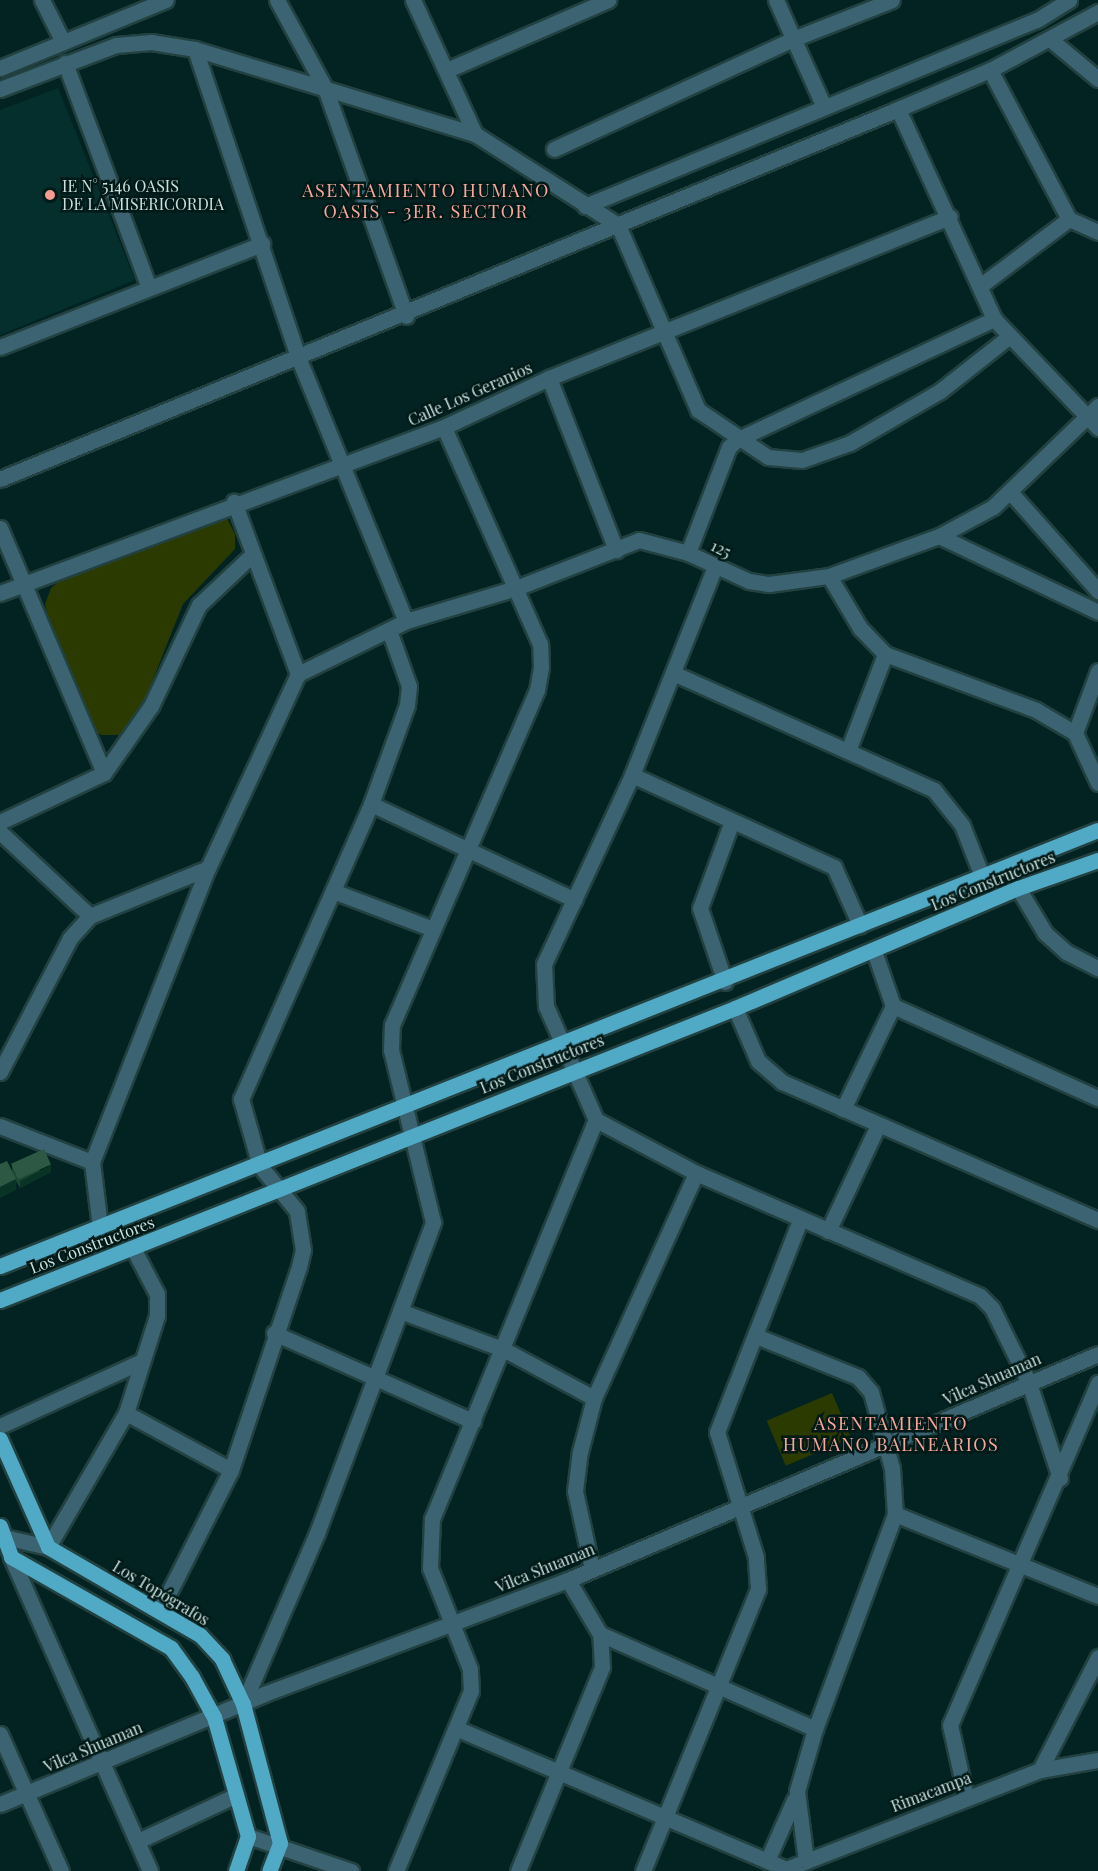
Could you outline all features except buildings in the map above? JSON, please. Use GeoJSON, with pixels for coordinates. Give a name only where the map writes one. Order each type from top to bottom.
{"type":"FeatureCollection","features":[{"type":"Feature","properties":{"kind":"main road","name":"Los Constructores"},"geometry":{"type":"LineString","coordinates":[[0,1266],[260,1166],[407,1102],[725,982],[860,925],[1098,830]]}},
{"type":"Feature","properties":{"kind":"main road","name":"Los Constructores"},"geometry":{"type":"LineString","coordinates":[[0,1300],[134,1250],[280,1184],[410,1136],[735,1008],[1018,888],[1098,860]]}},
{"type":"Feature","properties":{"kind":"main road"},"geometry":{"type":"LineString","coordinates":[[0,1439],[48,1547]]}},
{"type":"Feature","properties":{"kind":"main road"},"geometry":{"type":"LineString","coordinates":[[1,1533],[11,1557],[171,1648],[214,1717],[248,1836],[236,1871]]}},
{"type":"Feature","properties":{"kind":"main road","name":"Los Topógrafos"},"geometry":{"type":"LineString","coordinates":[[48,1547],[200,1635],[214,1651],[243,1704],[280,1843]]}},
{"type":"Feature","properties":{"kind":"main road"},"geometry":{"type":"LineString","coordinates":[[269,1871],[280,1843]]}},
{"type":"Feature","properties":{"kind":"street"},"geometry":{"type":"LineString","coordinates":[[42,0],[63,42]]}},
{"type":"Feature","properties":{"kind":"street"},"geometry":{"type":"LineString","coordinates":[[0,68],[166,0]]}},
{"type":"Feature","properties":{"kind":"street"},"geometry":{"type":"LineString","coordinates":[[277,0],[325,88],[405,316]]}},
{"type":"Feature","properties":{"kind":"street"},"geometry":{"type":"LineString","coordinates":[[413,0],[475,134]]}},
{"type":"Feature","properties":{"kind":"street"},"geometry":{"type":"LineString","coordinates":[[447,70],[608,0]]}},
{"type":"Feature","properties":{"kind":"street"},"geometry":{"type":"LineString","coordinates":[[776,0],[824,107]]}},
{"type":"Feature","properties":{"kind":"street"},"geometry":{"type":"LineString","coordinates":[[554,149],[793,39],[892,0]]}},
{"type":"Feature","properties":{"kind":"street"},"geometry":{"type":"LineString","coordinates":[[585,206],[1037,20],[1069,0]]}},
{"type":"Feature","properties":{"kind":"street"},"geometry":{"type":"LineString","coordinates":[[0,479],[298,357],[405,316],[990,70],[1051,40],[1098,12]]}},
{"type":"Feature","properties":{"kind":"street"},"geometry":{"type":"LineString","coordinates":[[1051,40],[1098,79]]}},
{"type":"Feature","properties":{"kind":"street"},"geometry":{"type":"LineString","coordinates":[[0,89],[116,45],[151,42],[195,49],[475,134],[618,225],[662,335],[698,410],[768,457],[802,460],[850,442],[940,391],[1006,338]]}},
{"type":"Feature","properties":{"kind":"street"},"geometry":{"type":"LineString","coordinates":[[195,49],[298,357],[406,621]]}},
{"type":"Feature","properties":{"kind":"street"},"geometry":{"type":"LineString","coordinates":[[65,63],[148,285]]}},
{"type":"Feature","properties":{"kind":"street"},"geometry":{"type":"LineString","coordinates":[[990,70],[1069,219]]}},
{"type":"Feature","properties":{"kind":"street"},"geometry":{"type":"LineString","coordinates":[[898,109],[950,217],[994,319],[1006,338],[1092,423]]}},
{"type":"Feature","properties":{"kind":"street","name":"Calle Los Geranios"},"geometry":{"type":"LineString","coordinates":[[0,593],[234,502],[343,466],[444,427],[549,378],[662,335],[950,217]]}},
{"type":"Feature","properties":{"kind":"street"},"geometry":{"type":"LineString","coordinates":[[980,286],[1069,219],[1095,224]]}},
{"type":"Feature","properties":{"kind":"street"},"geometry":{"type":"LineString","coordinates":[[0,347],[148,285],[261,244]]}},
{"type":"Feature","properties":{"kind":"street"},"geometry":{"type":"LineString","coordinates":[[688,553],[729,447],[738,439],[994,319]]}},
{"type":"Feature","properties":{"kind":"street"},"geometry":{"type":"LineString","coordinates":[[549,378],[616,550]]}},
{"type":"Feature","properties":{"kind":"street","name":"125"},"geometry":{"type":"LineString","coordinates":[[298,674],[406,621],[516,588],[639,540],[688,553],[715,566],[770,584],[829,576],[939,536],[1012,494],[1092,423],[1098,406]]}},
{"type":"Feature","properties":{"kind":"street"},"geometry":{"type":"LineString","coordinates":[[243,1704],[317,1533],[371,1379],[400,1311],[433,1222],[410,1136],[407,1102],[394,1062],[391,1032],[433,929],[537,690],[541,667],[540,644],[444,427]]}},
{"type":"Feature","properties":{"kind":"street"},"geometry":{"type":"LineString","coordinates":[[1012,494],[1098,591]]}},
{"type":"Feature","properties":{"kind":"street"},"geometry":{"type":"LineString","coordinates":[[100,1227],[92,1162],[208,868],[298,674],[234,502]]}},
{"type":"Feature","properties":{"kind":"street"},"geometry":{"type":"LineString","coordinates":[[0,528],[22,585],[104,773]]}},
{"type":"Feature","properties":{"kind":"street"},"geometry":{"type":"LineString","coordinates":[[939,536],[1098,612]]}},
{"type":"Feature","properties":{"kind":"street"},"geometry":{"type":"LineString","coordinates":[[0,822],[104,773],[151,706],[199,605],[253,554]]}},
{"type":"Feature","properties":{"kind":"street"},"geometry":{"type":"LineString","coordinates":[[715,566],[632,775],[575,900],[549,948],[541,979],[561,1043],[596,1120],[696,1173],[980,1296],[992,1308],[1029,1383],[1059,1478]]}},
{"type":"Feature","properties":{"kind":"street"},"geometry":{"type":"LineString","coordinates":[[829,576],[860,628],[885,654],[1036,710],[1075,733],[1098,783]]}},
{"type":"Feature","properties":{"kind":"street"},"geometry":{"type":"LineString","coordinates":[[160,1610],[231,1470],[303,1250],[297,1211],[280,1184],[260,1166],[241,1100],[371,804],[407,705],[409,686],[389,630]]}},
{"type":"Feature","properties":{"kind":"street"},"geometry":{"type":"LineString","coordinates":[[849,748],[885,654]]}},
{"type":"Feature","properties":{"kind":"street"},"geometry":{"type":"LineString","coordinates":[[1075,733],[1098,671]]}},
{"type":"Feature","properties":{"kind":"street"},"geometry":{"type":"LineString","coordinates":[[673,673],[921,781],[946,800],[982,876]]}},
{"type":"Feature","properties":{"kind":"street"},"geometry":{"type":"LineString","coordinates":[[632,775],[834,867],[860,925]]}},
{"type":"Feature","properties":{"kind":"street"},"geometry":{"type":"LineString","coordinates":[[371,804],[575,900]]}},
{"type":"Feature","properties":{"kind":"street"},"geometry":{"type":"LineString","coordinates":[[725,982],[700,908],[732,821]]}},
{"type":"Feature","properties":{"kind":"street"},"geometry":{"type":"LineString","coordinates":[[0,832],[90,916]]}},
{"type":"Feature","properties":{"kind":"street"},"geometry":{"type":"LineString","coordinates":[[0,1072],[70,938],[90,916],[208,868]]}},
{"type":"Feature","properties":{"kind":"street"},"geometry":{"type":"LineString","coordinates":[[1018,888],[1045,933],[1066,952],[1098,968]]}},
{"type":"Feature","properties":{"kind":"street"},"geometry":{"type":"LineString","coordinates":[[333,891],[433,929]]}},
{"type":"Feature","properties":{"kind":"street"},"geometry":{"type":"LineString","coordinates":[[843,1109],[893,1006],[874,951]]}},
{"type":"Feature","properties":{"kind":"street"},"geometry":{"type":"LineString","coordinates":[[893,1006],[1098,1098]]}},
{"type":"Feature","properties":{"kind":"street"},"geometry":{"type":"LineString","coordinates":[[735,1008],[768,1073],[878,1125],[1098,1220]]}},
{"type":"Feature","properties":{"kind":"street"},"geometry":{"type":"LineString","coordinates":[[396,1871],[459,1729],[471,1691],[470,1670],[430,1568],[429,1533],[596,1120]]}},
{"type":"Feature","properties":{"kind":"street"},"geometry":{"type":"LineString","coordinates":[[828,1231],[878,1125]]}},
{"type":"Feature","properties":{"kind":"street"},"geometry":{"type":"LineString","coordinates":[[0,1126],[92,1162]]}},
{"type":"Feature","properties":{"kind":"street"},"geometry":{"type":"LineString","coordinates":[[592,1569],[575,1491],[594,1398],[696,1173]]}},
{"type":"Feature","properties":{"kind":"street"},"geometry":{"type":"LineString","coordinates":[[642,1871],[666,1821],[717,1686],[758,1589],[756,1557],[736,1506],[717,1432],[800,1220]]}},
{"type":"Feature","properties":{"kind":"street"},"geometry":{"type":"LineString","coordinates":[[1,1533],[48,1547],[126,1413],[157,1316],[157,1294],[134,1250]]}},
{"type":"Feature","properties":{"kind":"street"},"geometry":{"type":"LineString","coordinates":[[400,1311],[503,1349],[594,1398]]}},
{"type":"Feature","properties":{"kind":"street"},"geometry":{"type":"LineString","coordinates":[[274,1333],[371,1379],[473,1421]]}},
{"type":"Feature","properties":{"kind":"street"},"geometry":{"type":"LineString","coordinates":[[756,1336],[858,1377],[871,1392],[886,1444],[895,1514],[815,1729],[797,1791],[767,1861]]}},
{"type":"Feature","properties":{"kind":"street","name":"Vilca Shuaman"},"geometry":{"type":"LineString","coordinates":[[0,1804],[243,1704],[568,1580],[736,1506],[1098,1354]]}},
{"type":"Feature","properties":{"kind":"street"},"geometry":{"type":"LineString","coordinates":[[0,1426],[142,1361]]}},
{"type":"Feature","properties":{"kind":"street"},"geometry":{"type":"LineString","coordinates":[[966,1797],[950,1725],[1023,1565],[1098,1383]]}},
{"type":"Feature","properties":{"kind":"street"},"geometry":{"type":"LineString","coordinates":[[126,1413],[231,1470]]}},
{"type":"Feature","properties":{"kind":"street"},"geometry":{"type":"LineString","coordinates":[[895,1514],[1098,1596]]}},
{"type":"Feature","properties":{"kind":"street"},"geometry":{"type":"LineString","coordinates":[[11,1557],[150,1871]]}},
{"type":"Feature","properties":{"kind":"street"},"geometry":{"type":"LineString","coordinates":[[518,1871],[596,1690],[602,1668],[600,1634],[568,1580]]}},
{"type":"Feature","properties":{"kind":"street"},"geometry":{"type":"LineString","coordinates":[[600,1634],[815,1729]]}},
{"type":"Feature","properties":{"kind":"street"},"geometry":{"type":"LineString","coordinates":[[1040,1770],[1098,1657]]}},
{"type":"Feature","properties":{"kind":"street"},"geometry":{"type":"LineString","coordinates":[[459,1729],[666,1821],[783,1869]]}},
{"type":"Feature","properties":{"kind":"street"},"geometry":{"type":"LineString","coordinates":[[0,1734],[30,1793],[61,1871]]}},
{"type":"Feature","properties":{"kind":"street","name":"Rimacampa"},"geometry":{"type":"LineString","coordinates":[[783,1869],[1040,1770],[1098,1760]]}},
{"type":"Feature","properties":{"kind":"street"},"geometry":{"type":"LineString","coordinates":[[797,1791],[806,1861]]}},
{"type":"Feature","properties":{"kind":"street"},"geometry":{"type":"LineString","coordinates":[[138,1841],[236,1795]]}},
{"type":"Feature","properties":{"kind":"street"},"geometry":{"type":"LineString","coordinates":[[248,1836],[280,1843],[351,1871]]}},
{"type":"Feature","properties":{"kind":"shaded area","name":"IE N° 5146 OASIS DE LA MISERICORDIA"},"geometry":{"type":"Polygon","coordinates":[[[58,88],[135,280],[0,335],[0,110],[58,88]]]}},
{"type":"Feature","properties":{"kind":"green space"},"geometry":{"type":"Polygon","coordinates":[[[224,513],[235,534],[235,549],[183,604],[138,717],[123,735],[101,735],[92,728],[50,625],[45,604],[51,588],[64,577],[224,513]]]}},
{"type":"Feature","properties":{"kind":"green space"},"geometry":{"type":"Polygon","coordinates":[[[832,1393],[851,1438],[786,1466],[767,1421],[832,1393]]]}},
{"type":"Feature","properties":{"kind":"place","name":"IE N° 5146 OASIS DE LA MISERICORDIA"},"geometry":{"type":"Point","coordinates":[50,195]}},
{"type":"Feature","properties":{"kind":"district","name":"ASENTAMIENTO HUMANO OASIS - 3ER. SECTOR"},"geometry":{"type":"Point","coordinates":[426,201]}},
{"type":"Feature","properties":{"kind":"district","name":"ASENTAMIENTO HUMANO BALNEARIOS"},"geometry":{"type":"Point","coordinates":[891,1434]}}]}
